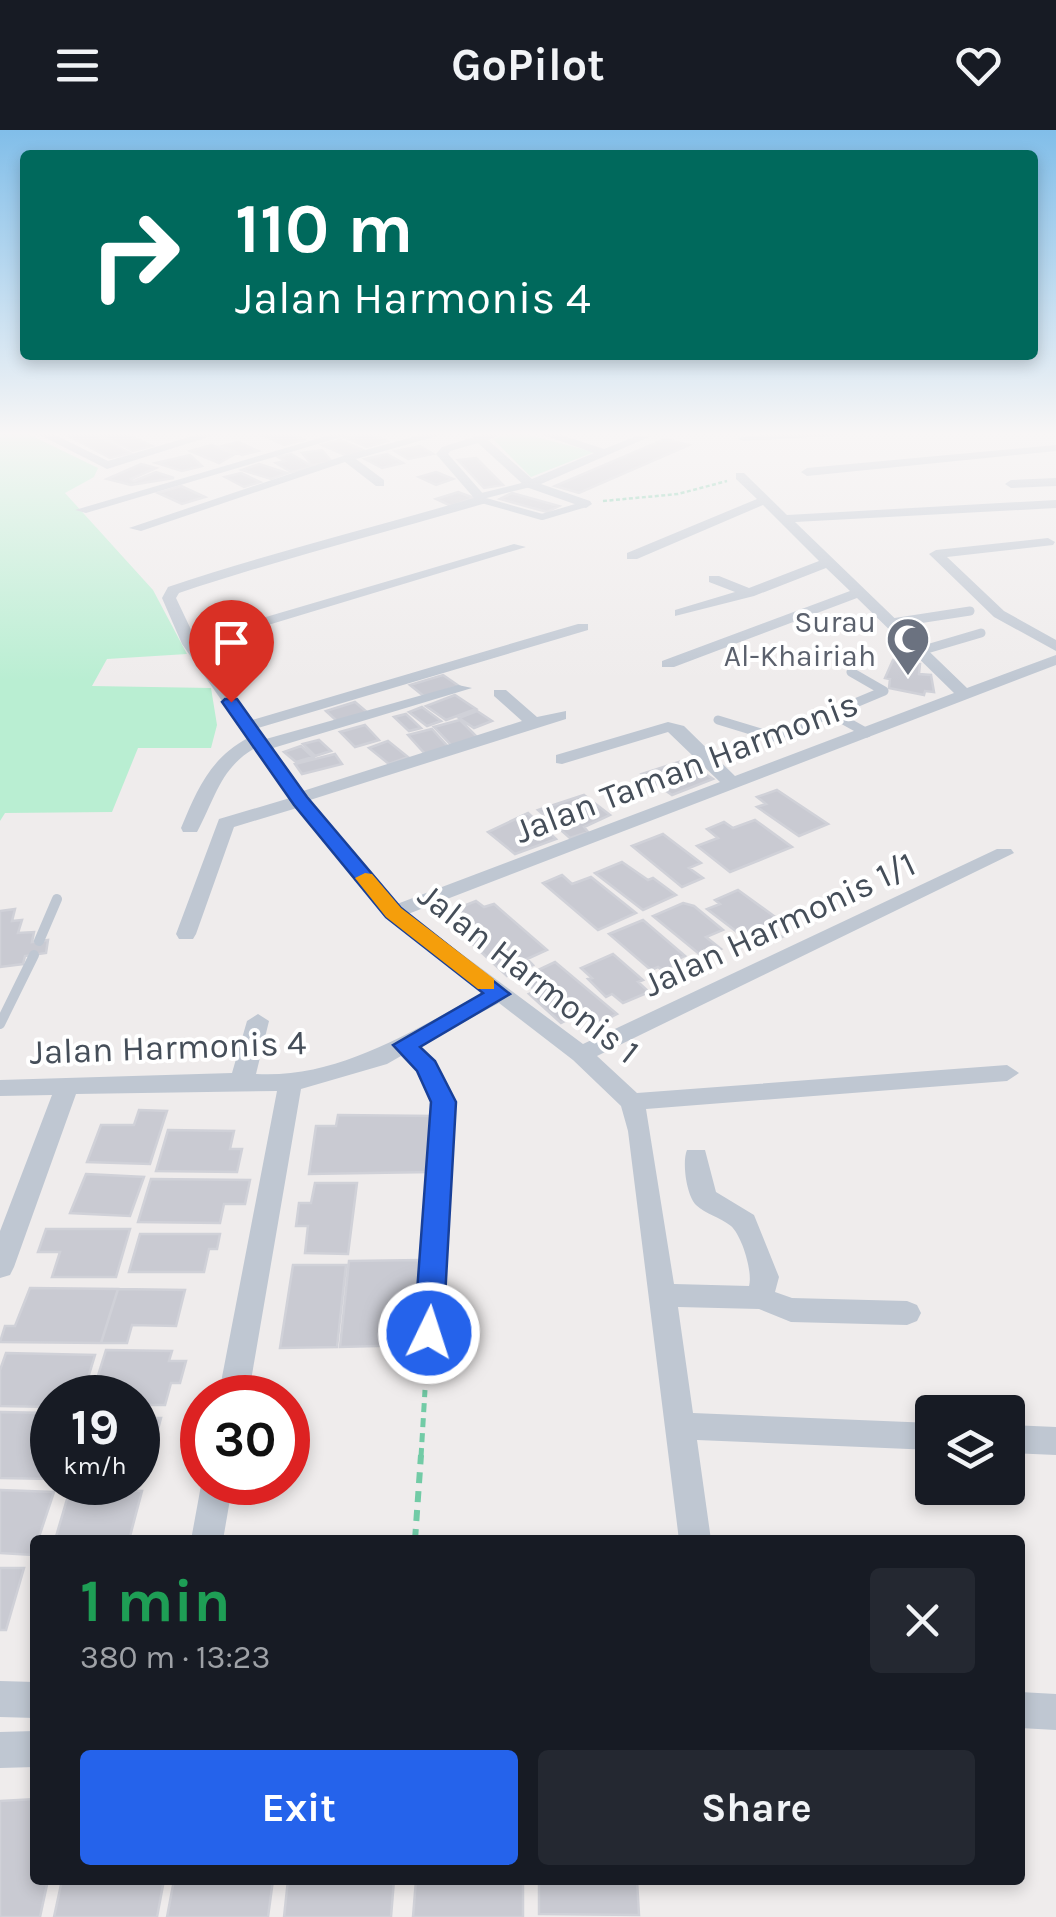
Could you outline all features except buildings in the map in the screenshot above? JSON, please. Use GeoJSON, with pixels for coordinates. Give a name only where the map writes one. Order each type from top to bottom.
{"type":"FeatureCollection","features":[{"type":"Feature","properties":{"kind":"street"},"geometry":{"type":"LineString","coordinates":[[136,528],[174,515]]}},
{"type":"Feature","properties":{"kind":"street","name":"Jalan Harmonis 1"},"geometry":{"type":"LineString","coordinates":[[419,515],[284,553],[173,590],[169,598],[190,644],[300,799],[394,912],[581,1054],[632,1102],[640,1130],[694,1535]]}},
{"type":"Feature","properties":{"kind":"street"},"geometry":{"type":"LineString","coordinates":[[632,556],[729,515]]}},
{"type":"Feature","properties":{"kind":"street"},"geometry":{"type":"LineString","coordinates":[[781,515],[966,695]]}},
{"type":"Feature","properties":{"kind":"street"},"geometry":{"type":"LineString","coordinates":[[785,519],[850,515]]}},
{"type":"Feature","properties":{"kind":"street"},"geometry":{"type":"LineString","coordinates":[[1048,542],[936,554],[999,614],[1056,646]]}},
{"type":"Feature","properties":{"kind":"street"},"geometry":{"type":"LineString","coordinates":[[190,644],[519,547]]}},
{"type":"Feature","properties":{"kind":"street"},"geometry":{"type":"LineString","coordinates":[[680,613],[749,593],[829,562]]}},
{"type":"Feature","properties":{"kind":"street"},"geometry":{"type":"LineString","coordinates":[[786,579],[803,594]]}},
{"type":"Feature","properties":{"kind":"street"},"geometry":{"type":"LineString","coordinates":[[714,580],[749,593]]}},
{"type":"Feature","properties":{"kind":"street"},"geometry":{"type":"LineString","coordinates":[[668,664],[859,592]]}},
{"type":"Feature","properties":{"kind":"street"},"geometry":{"type":"LineString","coordinates":[[190,828],[216,767],[256,737],[583,628]]}},
{"type":"Feature","properties":{"kind":"street","name":"Jalan Taman Harmonis"},"geometry":{"type":"LineString","coordinates":[[394,912],[1056,660]]}},
{"type":"Feature","properties":{"kind":"street"},"geometry":{"type":"LineString","coordinates":[[256,737],[464,688]]}},
{"type":"Feature","properties":{"kind":"street"},"geometry":{"type":"LineString","coordinates":[[500,693],[534,723]]}},
{"type":"Feature","properties":{"kind":"street"},"geometry":{"type":"LineString","coordinates":[[186,934],[226,823],[560,715]]}},
{"type":"Feature","properties":{"kind":"street"},"geometry":{"type":"LineString","coordinates":[[562,758],[668,726],[678,730],[733,786]]}},
{"type":"Feature","properties":{"kind":"street","name":"Jalan Harmonis 1/1"},"geometry":{"type":"LineString","coordinates":[[581,1054],[1004,853]]}},
{"type":"Feature","properties":{"kind":"street","name":"Jalan Harmonis 4"},"geometry":{"type":"LineString","coordinates":[[0,1088],[242,1081],[290,1084],[352,1068],[499,994]]}},
{"type":"Feature","properties":{"kind":"street"},"geometry":{"type":"LineString","coordinates":[[242,1081],[258,1021]]}},
{"type":"Feature","properties":{"kind":"street"},"geometry":{"type":"LineString","coordinates":[[404,1045],[426,1067],[444,1102],[426,1368]]}},
{"type":"Feature","properties":{"kind":"street"},"geometry":{"type":"LineString","coordinates":[[632,1102],[1007,1073]]}},
{"type":"Feature","properties":{"kind":"street"},"geometry":{"type":"LineString","coordinates":[[237,1375],[290,1084]]}},
{"type":"Feature","properties":{"kind":"street"},"geometry":{"type":"LineString","coordinates":[[0,1268],[66,1088]]}},
{"type":"Feature","properties":{"kind":"street"},"geometry":{"type":"LineString","coordinates":[[696,1157],[704,1196],[745,1222],[765,1277],[760,1298]]}},
{"type":"Feature","properties":{"kind":"street"},"geometry":{"type":"LineString","coordinates":[[663,1295],[760,1298],[791,1310],[907,1313]]}},
{"type":"Feature","properties":{"kind":"street"},"geometry":{"type":"LineString","coordinates":[[682,1426],[915,1435]]}},
{"type":"Feature","properties":{"kind":"street"},"geometry":{"type":"LineString","coordinates":[[1025,1441],[1056,1442]]}},
{"type":"Feature","properties":{"kind":"street"},"geometry":{"type":"LineString","coordinates":[[208,1535],[213,1505]]}},
{"type":"Feature","properties":{"kind":"street"},"geometry":{"type":"LineString","coordinates":[[0,1699],[30,1700]]}},
{"type":"Feature","properties":{"kind":"street"},"geometry":{"type":"LineString","coordinates":[[1025,1710],[1056,1712]]}},
{"type":"Feature","properties":{"kind":"street"},"geometry":{"type":"LineString","coordinates":[[0,1750],[30,1749]]}},
{"type":"Feature","properties":{"kind":"lane"},"geometry":{"type":"LineString","coordinates":[[892,623],[970,611]]}},
{"type":"Feature","properties":{"kind":"lane"},"geometry":{"type":"LineString","coordinates":[[920,651],[981,634]]}},
{"type":"Feature","properties":{"kind":"lane"},"geometry":{"type":"LineString","coordinates":[[718,720],[774,736],[884,691],[850,672]]}},
{"type":"Feature","properties":{"kind":"lane"},"geometry":{"type":"LineString","coordinates":[[831,712],[867,733]]}},
{"type":"Feature","properties":{"kind":"lane"},"geometry":{"type":"LineString","coordinates":[[39,941],[56,899]]}},
{"type":"Feature","properties":{"kind":"lane"},"geometry":{"type":"LineString","coordinates":[[0,1024],[34,955]]}},
{"type":"Feature","properties":{"kind":"path"},"geometry":{"type":"LineString","coordinates":[[414,1535],[426,1368]]}},
{"type":"Feature","properties":{"kind":"green space"},"geometry":{"type":"Polygon","coordinates":[[[0,515],[85,515],[153,590],[187,654],[107,659],[92,686],[211,688],[217,725],[211,748],[138,748],[112,812],[5,813],[0,821],[0,515]]]}},
{"type":"Feature","properties":{"kind":"slow traffic"},"geometry":{"type":"LineString","coordinates":[[365,878],[394,912],[486,984]]}},
{"type":"Feature","properties":{"kind":"place","name":"Surau Al-Khairiah"},"geometry":{"type":"Point","coordinates":[908,677]}},
{"type":"Feature","properties":{"kind":"route"},"geometry":{"type":"LineString","coordinates":[[231,702],[300,801],[394,912],[499,994],[404,1045],[426,1067],[444,1102],[429,1333]]}}]}
